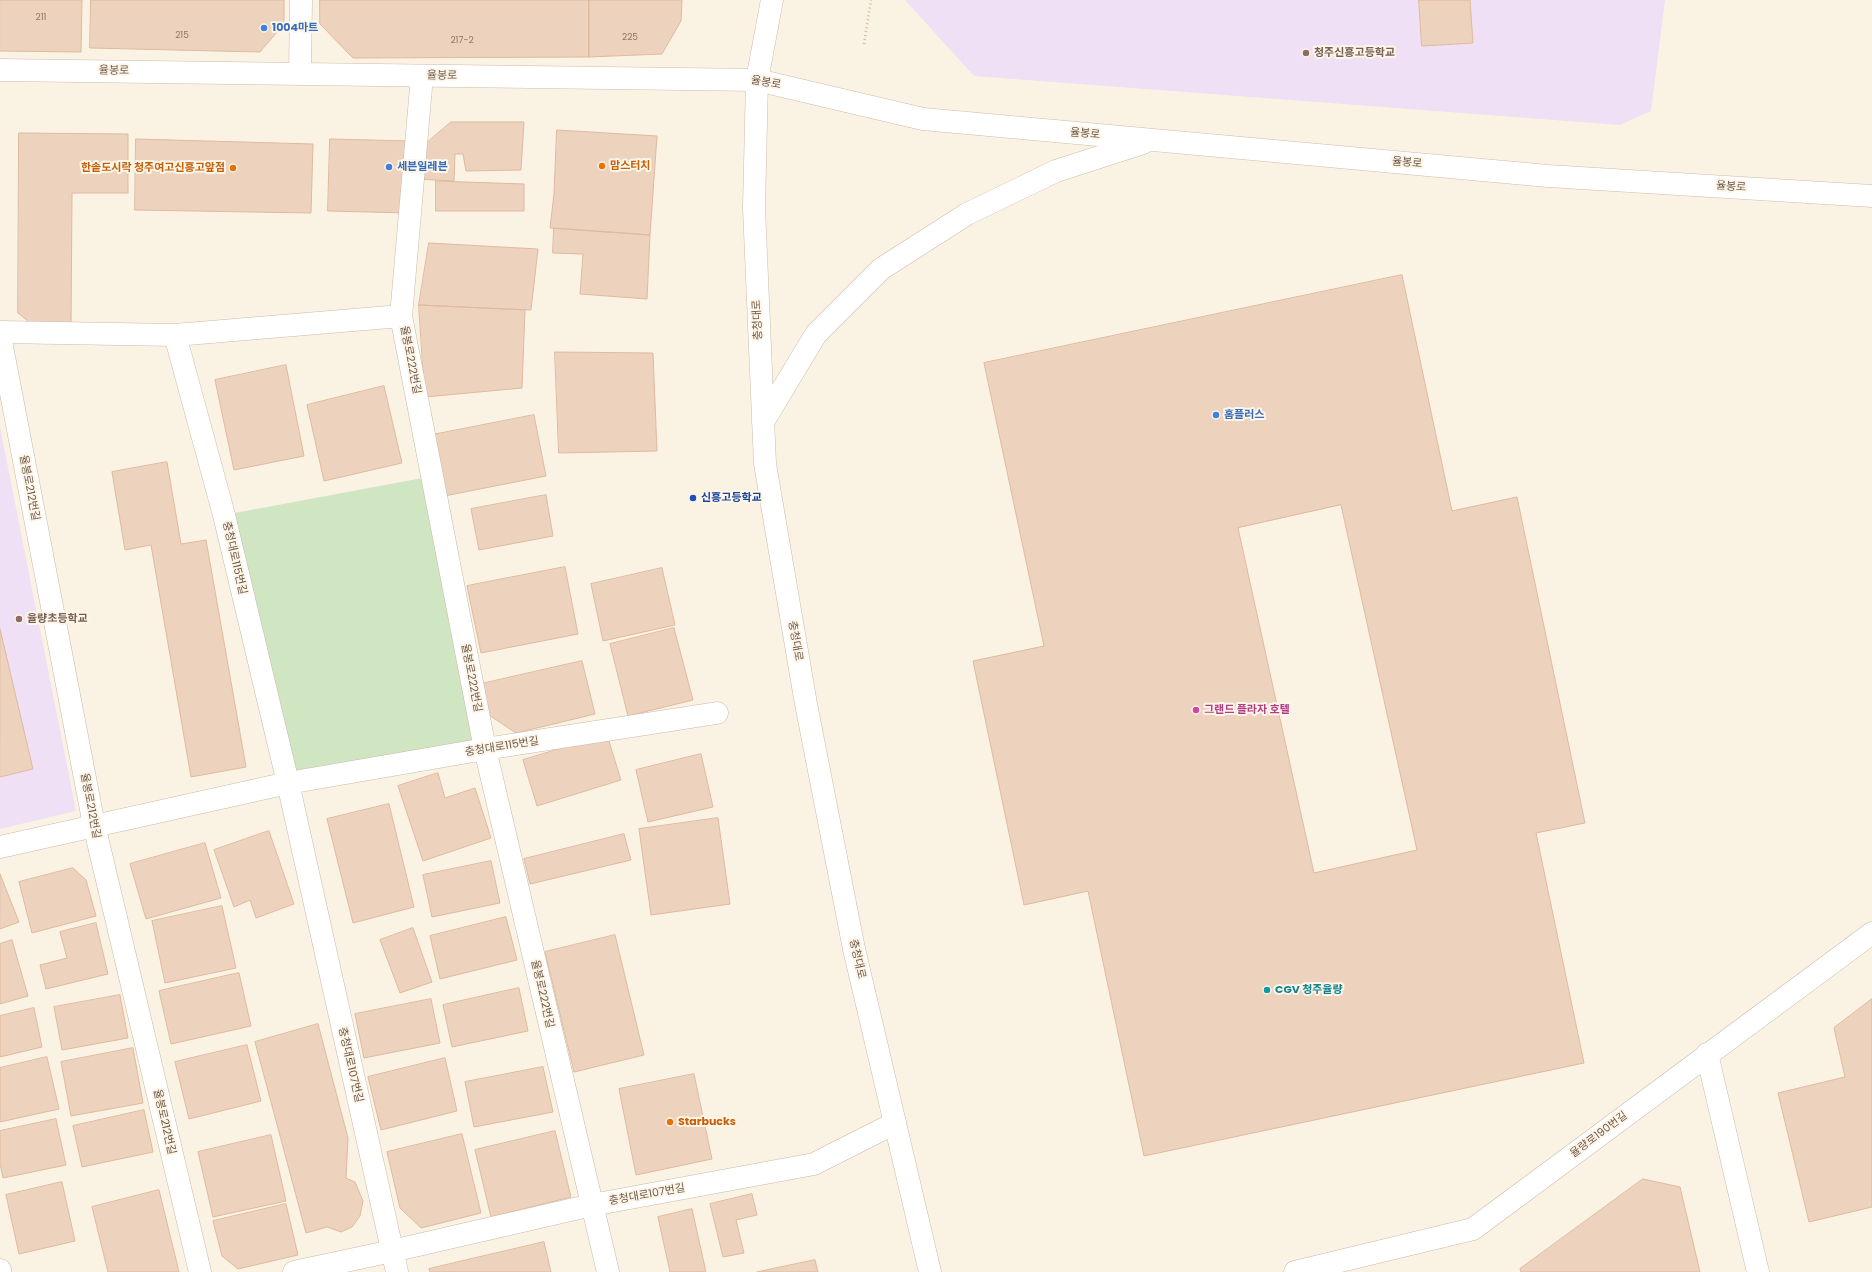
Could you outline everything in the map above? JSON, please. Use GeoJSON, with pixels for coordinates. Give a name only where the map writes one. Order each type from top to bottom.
{"type":"FeatureCollection","features":[{"type":"Feature","properties":{"kind":"street"},"geometry":{"type":"LineString","coordinates":[[300,73],[301,0]]}},
{"type":"Feature","properties":{"kind":"street","name":"충청대로"},"geometry":{"type":"LineString","coordinates":[[772,0],[757,80],[754,208],[765,464],[806,704],[854,949],[930,1272]]}},
{"type":"Feature","properties":{"kind":"street","name":"율봉로"},"geometry":{"type":"LineString","coordinates":[[0,70],[757,80],[923,119],[1548,176],[1872,196]]}},
{"type":"Feature","properties":{"kind":"street","name":"율봉로222번길"},"geometry":{"type":"LineString","coordinates":[[422,76],[401,316],[485,749],[608,1272]]}},
{"type":"Feature","properties":{"kind":"street"},"geometry":{"type":"LineString","coordinates":[[763,422],[816,334],[881,269],[967,214],[1056,171],[1152,140]]}},
{"type":"Feature","properties":{"kind":"street"},"geometry":{"type":"LineString","coordinates":[[0,332],[175,334],[401,316]]}},
{"type":"Feature","properties":{"kind":"street","name":"충청대로115번길"},"geometry":{"type":"LineString","coordinates":[[175,334],[224,515],[288,783],[335,996]]}},
{"type":"Feature","properties":{"kind":"street","name":"율봉로212번길"},"geometry":{"type":"LineString","coordinates":[[0,336],[94,825],[200,1272]]}},
{"type":"Feature","properties":{"kind":"street","name":"충청대로115번길"},"geometry":{"type":"LineString","coordinates":[[0,847],[288,783],[485,749],[717,713]]}},
{"type":"Feature","properties":{"kind":"street","name":"율량로190번길"},"geometry":{"type":"LineString","coordinates":[[1295,1272],[1472,1230],[1707,1054],[1872,933]]}},
{"type":"Feature","properties":{"kind":"street","name":"충청대로107번길"},"geometry":{"type":"LineString","coordinates":[[335,996],[394,1262]]}},
{"type":"Feature","properties":{"kind":"street"},"geometry":{"type":"LineString","coordinates":[[1707,1054],[1758,1272]]}},
{"type":"Feature","properties":{"kind":"street","name":"충청대로107번길"},"geometry":{"type":"LineString","coordinates":[[294,1272],[394,1262],[592,1205],[814,1164],[895,1123]]}},
{"type":"Feature","properties":{"kind":"path"},"geometry":{"type":"LineString","coordinates":[[864,44],[871,0]]}},
{"type":"Feature","properties":{"kind":"shaded area","name":"청주신흥고등학교"},"geometry":{"type":"Polygon","coordinates":[[[905,0],[1665,0],[1651,111],[1620,125],[974,76],[905,0]]]}},
{"type":"Feature","properties":{"kind":"shaded area","name":"율량초등학교"},"geometry":{"type":"Polygon","coordinates":[[[0,427],[76,811],[0,829],[0,427]]]}},
{"type":"Feature","properties":{"kind":"green space"},"geometry":{"type":"Polygon","coordinates":[[[433,476],[485,749],[288,783],[224,515],[433,476]]]}},
{"type":"Feature","properties":{"kind":"building"},"geometry":{"type":"Polygon","coordinates":[[[0,0],[82,0],[81,52],[0,51],[0,0]]]}},
{"type":"Feature","properties":{"kind":"building"},"geometry":{"type":"Polygon","coordinates":[[[91,0],[284,0],[284,24],[260,52],[90,48],[91,0]]]}},
{"type":"Feature","properties":{"kind":"building"},"geometry":{"type":"Polygon","coordinates":[[[320,0],[589,0],[589,57],[353,58],[320,24],[320,0]]]}},
{"type":"Feature","properties":{"kind":"building"},"geometry":{"type":"Polygon","coordinates":[[[589,0],[682,0],[681,21],[662,54],[589,57],[589,0]]]}},
{"type":"Feature","properties":{"kind":"building"},"geometry":{"type":"Polygon","coordinates":[[[1419,0],[1470,0],[1473,43],[1422,46],[1419,0]]]}},
{"type":"Feature","properties":{"kind":"building"},"geometry":{"type":"Polygon","coordinates":[[[451,122],[524,122],[521,170],[466,171],[463,154],[455,154],[454,181],[415,179],[416,152],[451,122]]]}},
{"type":"Feature","properties":{"kind":"building"},"geometry":{"type":"Polygon","coordinates":[[[557,130],[657,136],[650,235],[550,228],[554,194],[557,130]]]}},
{"type":"Feature","properties":{"kind":"building"},"geometry":{"type":"Polygon","coordinates":[[[19,133],[128,134],[128,193],[72,193],[71,327],[35,327],[18,313],[19,133]]]}},
{"type":"Feature","properties":{"kind":"building"},"geometry":{"type":"Polygon","coordinates":[[[136,139],[313,144],[311,213],[135,210],[136,139]]]}},
{"type":"Feature","properties":{"kind":"building"},"geometry":{"type":"Polygon","coordinates":[[[330,139],[411,141],[409,213],[328,211],[330,139]]]}},
{"type":"Feature","properties":{"kind":"building"},"geometry":{"type":"Polygon","coordinates":[[[436,181],[524,184],[524,211],[436,211],[436,181]]]}},
{"type":"Feature","properties":{"kind":"building"},"geometry":{"type":"Polygon","coordinates":[[[554,228],[650,235],[647,299],[580,294],[583,254],[553,253],[554,228]]]}},
{"type":"Feature","properties":{"kind":"building"},"geometry":{"type":"Polygon","coordinates":[[[429,243],[538,249],[531,310],[419,305],[429,243]]]}},
{"type":"Feature","properties":{"kind":"building"},"geometry":{"type":"Polygon","coordinates":[[[1402,275],[1452,511],[1517,497],[1585,823],[1536,833],[1584,1063],[1144,1156],[1088,891],[1024,905],[973,661],[1044,646],[984,363],[1402,275]]]}},
{"type":"Feature","properties":{"kind":"building"},"geometry":{"type":"Polygon","coordinates":[[[419,305],[525,310],[522,388],[425,397],[419,305]]]}},
{"type":"Feature","properties":{"kind":"building"},"geometry":{"type":"Polygon","coordinates":[[[555,352],[653,353],[657,451],[559,453],[555,352]]]}},
{"type":"Feature","properties":{"kind":"building"},"geometry":{"type":"Polygon","coordinates":[[[286,365],[304,456],[234,470],[215,380],[286,365]]]}},
{"type":"Feature","properties":{"kind":"building"},"geometry":{"type":"Polygon","coordinates":[[[384,386],[402,463],[324,481],[307,405],[384,386]]]}},
{"type":"Feature","properties":{"kind":"building"},"geometry":{"type":"Polygon","coordinates":[[[534,415],[546,476],[444,496],[432,435],[534,415]]]}},
{"type":"Feature","properties":{"kind":"building"},"geometry":{"type":"Polygon","coordinates":[[[167,462],[181,544],[206,540],[246,767],[191,777],[151,545],[125,550],[112,472],[167,462]]]}},
{"type":"Feature","properties":{"kind":"building"},"geometry":{"type":"Polygon","coordinates":[[[546,495],[553,536],[479,550],[471,509],[546,495]]]}},
{"type":"Feature","properties":{"kind":"building"},"geometry":{"type":"Polygon","coordinates":[[[1341,505],[1417,850],[1314,873],[1238,528],[1341,505]]]}},
{"type":"Feature","properties":{"kind":"building"},"geometry":{"type":"Polygon","coordinates":[[[565,567],[578,634],[481,653],[467,586],[565,567]]]}},
{"type":"Feature","properties":{"kind":"building"},"geometry":{"type":"Polygon","coordinates":[[[662,568],[675,625],[603,641],[591,584],[662,568]]]}},
{"type":"Feature","properties":{"kind":"building"},"geometry":{"type":"Polygon","coordinates":[[[674,628],[693,700],[628,716],[610,644],[674,628]]]}},
{"type":"Feature","properties":{"kind":"building"},"geometry":{"type":"Polygon","coordinates":[[[0,629],[33,769],[0,777],[0,629]]]}},
{"type":"Feature","properties":{"kind":"building"},"geometry":{"type":"Polygon","coordinates":[[[582,661],[595,714],[516,733],[489,715],[481,684],[582,661]]]}},
{"type":"Feature","properties":{"kind":"building"},"geometry":{"type":"Polygon","coordinates":[[[607,735],[621,780],[537,806],[523,760],[607,735]]]}},
{"type":"Feature","properties":{"kind":"building"},"geometry":{"type":"Polygon","coordinates":[[[701,754],[713,807],[648,822],[636,770],[701,754]]]}},
{"type":"Feature","properties":{"kind":"building"},"geometry":{"type":"Polygon","coordinates":[[[438,773],[445,798],[475,788],[491,838],[423,861],[398,786],[438,773]]]}},
{"type":"Feature","properties":{"kind":"building"},"geometry":{"type":"Polygon","coordinates":[[[389,804],[414,907],[353,923],[327,819],[389,804]]]}},
{"type":"Feature","properties":{"kind":"building"},"geometry":{"type":"Polygon","coordinates":[[[718,818],[730,904],[651,915],[639,829],[718,818]]]}},
{"type":"Feature","properties":{"kind":"building"},"geometry":{"type":"Polygon","coordinates":[[[269,831],[294,904],[256,918],[250,900],[234,907],[214,850],[269,831]]]}},
{"type":"Feature","properties":{"kind":"building"},"geometry":{"type":"Polygon","coordinates":[[[624,834],[631,860],[530,884],[524,859],[624,834]]]}},
{"type":"Feature","properties":{"kind":"building"},"geometry":{"type":"Polygon","coordinates":[[[205,843],[221,898],[146,919],[130,864],[205,843]]]}},
{"type":"Feature","properties":{"kind":"building"},"geometry":{"type":"Polygon","coordinates":[[[491,861],[500,903],[432,917],[423,875],[491,861]]]}},
{"type":"Feature","properties":{"kind":"building"},"geometry":{"type":"Polygon","coordinates":[[[73,868],[86,880],[96,916],[32,933],[19,882],[73,868]]]}},
{"type":"Feature","properties":{"kind":"building"},"geometry":{"type":"Polygon","coordinates":[[[0,874],[19,922],[0,929],[0,874]]]}},
{"type":"Feature","properties":{"kind":"building"},"geometry":{"type":"Polygon","coordinates":[[[222,906],[236,968],[165,983],[152,921],[222,906]]]}},
{"type":"Feature","properties":{"kind":"building"},"geometry":{"type":"Polygon","coordinates":[[[506,917],[517,960],[440,979],[430,936],[506,917]]]}},
{"type":"Feature","properties":{"kind":"building"},"geometry":{"type":"Polygon","coordinates":[[[96,923],[108,974],[46,989],[40,965],[67,958],[60,932],[96,923]]]}},
{"type":"Feature","properties":{"kind":"building"},"geometry":{"type":"Polygon","coordinates":[[[413,928],[432,982],[400,993],[380,940],[413,928]]]}},
{"type":"Feature","properties":{"kind":"building"},"geometry":{"type":"Polygon","coordinates":[[[615,935],[644,1055],[574,1072],[545,952],[615,935]]]}},
{"type":"Feature","properties":{"kind":"building"},"geometry":{"type":"Polygon","coordinates":[[[12,940],[28,996],[0,1004],[0,944],[12,940]]]}},
{"type":"Feature","properties":{"kind":"building"},"geometry":{"type":"Polygon","coordinates":[[[239,973],[251,1026],[171,1044],[159,991],[239,973]]]}},
{"type":"Feature","properties":{"kind":"building"},"geometry":{"type":"Polygon","coordinates":[[[519,988],[528,1031],[452,1047],[443,1005],[519,988]]]}},
{"type":"Feature","properties":{"kind":"building"},"geometry":{"type":"Polygon","coordinates":[[[120,995],[128,1038],[62,1050],[54,1007],[120,995]]]}},
{"type":"Feature","properties":{"kind":"building"},"geometry":{"type":"Polygon","coordinates":[[[431,999],[440,1043],[364,1058],[355,1014],[431,999]]]}},
{"type":"Feature","properties":{"kind":"building"},"geometry":{"type":"Polygon","coordinates":[[[1872,999],[1872,1207],[1809,1222],[1778,1093],[1845,1077],[1834,1028],[1872,999]]]}},
{"type":"Feature","properties":{"kind":"building"},"geometry":{"type":"Polygon","coordinates":[[[34,1008],[42,1047],[0,1057],[0,1016],[34,1008]]]}},
{"type":"Feature","properties":{"kind":"building"},"geometry":{"type":"Polygon","coordinates":[[[318,1024],[348,1138],[346,1178],[355,1182],[363,1201],[360,1216],[352,1227],[341,1232],[327,1227],[306,1233],[255,1042],[318,1024]]]}},
{"type":"Feature","properties":{"kind":"building"},"geometry":{"type":"Polygon","coordinates":[[[247,1045],[261,1101],[189,1119],[175,1062],[247,1045]]]}},
{"type":"Feature","properties":{"kind":"building"},"geometry":{"type":"Polygon","coordinates":[[[133,1048],[143,1103],[71,1116],[61,1062],[133,1048]]]}},
{"type":"Feature","properties":{"kind":"building"},"geometry":{"type":"Polygon","coordinates":[[[47,1057],[59,1109],[0,1122],[0,1068],[47,1057]]]}},
{"type":"Feature","properties":{"kind":"building"},"geometry":{"type":"Polygon","coordinates":[[[445,1058],[457,1111],[381,1130],[368,1077],[445,1058]]]}},
{"type":"Feature","properties":{"kind":"building"},"geometry":{"type":"Polygon","coordinates":[[[543,1067],[553,1112],[474,1127],[465,1082],[543,1067]]]}},
{"type":"Feature","properties":{"kind":"building"},"geometry":{"type":"Polygon","coordinates":[[[694,1074],[712,1159],[636,1175],[619,1089],[694,1074]]]}},
{"type":"Feature","properties":{"kind":"building"},"geometry":{"type":"Polygon","coordinates":[[[144,1110],[153,1152],[82,1167],[73,1126],[144,1110]]]}},
{"type":"Feature","properties":{"kind":"building"},"geometry":{"type":"Polygon","coordinates":[[[56,1119],[66,1165],[3,1178],[0,1163],[0,1131],[56,1119]]]}},
{"type":"Feature","properties":{"kind":"building"},"geometry":{"type":"Polygon","coordinates":[[[555,1131],[571,1197],[491,1217],[475,1150],[555,1131]]]}},
{"type":"Feature","properties":{"kind":"building"},"geometry":{"type":"Polygon","coordinates":[[[462,1134],[481,1213],[421,1228],[400,1208],[387,1152],[462,1134]]]}},
{"type":"Feature","properties":{"kind":"building"},"geometry":{"type":"Polygon","coordinates":[[[271,1135],[286,1201],[213,1217],[198,1152],[271,1135]]]}},
{"type":"Feature","properties":{"kind":"building"},"geometry":{"type":"Polygon","coordinates":[[[1643,1179],[1680,1187],[1700,1272],[1521,1272],[1520,1269],[1643,1179]]]}},
{"type":"Feature","properties":{"kind":"building"},"geometry":{"type":"Polygon","coordinates":[[[62,1182],[75,1241],[19,1254],[6,1195],[62,1182]]]}},
{"type":"Feature","properties":{"kind":"building"},"geometry":{"type":"Polygon","coordinates":[[[159,1190],[179,1272],[108,1272],[92,1207],[159,1190]]]}},
{"type":"Feature","properties":{"kind":"building"},"geometry":{"type":"Polygon","coordinates":[[[752,1194],[757,1215],[736,1220],[744,1253],[723,1257],[710,1204],[752,1194]]]}},
{"type":"Feature","properties":{"kind":"building"},"geometry":{"type":"Polygon","coordinates":[[[286,1204],[298,1255],[238,1269],[222,1256],[213,1221],[286,1204]]]}},
{"type":"Feature","properties":{"kind":"building"},"geometry":{"type":"Polygon","coordinates":[[[692,1209],[706,1272],[670,1272],[658,1217],[692,1209]]]}},
{"type":"Feature","properties":{"kind":"building"},"geometry":{"type":"Polygon","coordinates":[[[544,1242],[551,1272],[430,1272],[429,1269],[544,1242]]]}},
{"type":"Feature","properties":{"kind":"building"},"geometry":{"type":"Polygon","coordinates":[[[815,1260],[818,1272],[757,1272],[815,1260]]]}},
{"type":"Feature","properties":{"kind":"place","name":"1004마트"},"geometry":{"type":"Point","coordinates":[264,28]}},
{"type":"Feature","properties":{"kind":"place","name":"청주신흥고등학교"},"geometry":{"type":"Point","coordinates":[1306,53]}},
{"type":"Feature","properties":{"kind":"place","name":"맘스터치"},"geometry":{"type":"Point","coordinates":[602,166]}},
{"type":"Feature","properties":{"kind":"place","name":"세븐일레븐"},"geometry":{"type":"Point","coordinates":[389,167]}},
{"type":"Feature","properties":{"kind":"place","name":"한솥도시락 청주여고신흥고앞점"},"geometry":{"type":"Point","coordinates":[233,168]}},
{"type":"Feature","properties":{"kind":"place","name":"홈플러스"},"geometry":{"type":"Point","coordinates":[1216,415]}},
{"type":"Feature","properties":{"kind":"place","name":"신흥고등학교"},"geometry":{"type":"Point","coordinates":[693,498]}},
{"type":"Feature","properties":{"kind":"place","name":"율량초등학교"},"geometry":{"type":"Point","coordinates":[19,619]}},
{"type":"Feature","properties":{"kind":"place","name":"그랜드 플라자 호텔"},"geometry":{"type":"Point","coordinates":[1196,710]}},
{"type":"Feature","properties":{"kind":"place","name":"CGV 청주율량"},"geometry":{"type":"Point","coordinates":[1267,990]}},
{"type":"Feature","properties":{"kind":"place","name":"Starbucks"},"geometry":{"type":"Point","coordinates":[670,1122]}}]}
